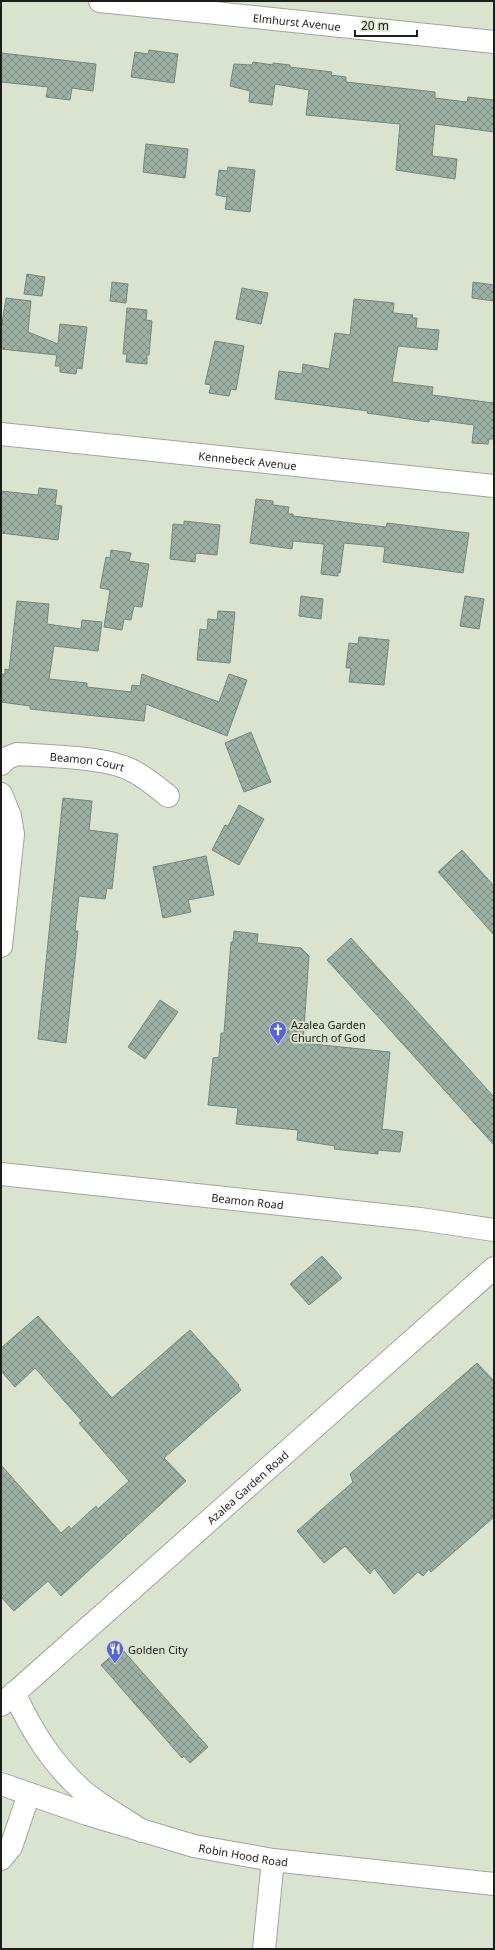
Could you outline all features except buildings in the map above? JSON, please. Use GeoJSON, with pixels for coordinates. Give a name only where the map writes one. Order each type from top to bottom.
{"type":"FeatureCollection","features":[{"type":"Feature","properties":{"kind":"street","name":"Elmhurst Avenue"},"geometry":{"type":"LineString","coordinates":[[100,1],[494,42]]}},
{"type":"Feature","properties":{"kind":"street","name":"Kennebeck Avenue"},"geometry":{"type":"LineString","coordinates":[[1,434],[494,486]]}},
{"type":"Feature","properties":{"kind":"street","name":"Beamon Court"},"geometry":{"type":"LineString","coordinates":[[1,764],[7,758],[17,754],[106,762],[134,772],[150,780],[168,796]]}},
{"type":"Feature","properties":{"kind":"street"},"geometry":{"type":"LineString","coordinates":[[1,794],[10,816],[13,834],[1,946]]}},
{"type":"Feature","properties":{"kind":"street","name":"Beamon Road"},"geometry":{"type":"LineString","coordinates":[[1,1174],[420,1219],[494,1230]]}},
{"type":"Feature","properties":{"kind":"street","name":"Azalea Garden Road"},"geometry":{"type":"LineString","coordinates":[[7,1699],[494,1268]]}},
{"type":"Feature","properties":{"kind":"street"},"geometry":{"type":"LineString","coordinates":[[7,1699],[30,1726],[47,1753],[70,1779],[85,1793],[142,1831]]}},
{"type":"Feature","properties":{"kind":"street","name":"Robin Hood Road"},"geometry":{"type":"LineString","coordinates":[[1,1784],[142,1831],[194,1846],[273,1860],[494,1884]]}},
{"type":"Feature","properties":{"kind":"street"},"geometry":{"type":"LineString","coordinates":[[1,1859],[11,1847],[28,1794]]}},
{"type":"Feature","properties":{"kind":"street"},"geometry":{"type":"LineString","coordinates":[[264,1949],[273,1860]]}},
{"type":"Feature","properties":{"kind":"place","name":"Azalea Garden Church of God"},"geometry":{"type":"Point","coordinates":[278,1045]}},
{"type":"Feature","properties":{"kind":"place","name":"Golden City"},"geometry":{"type":"Point","coordinates":[115,1664]}}]}
